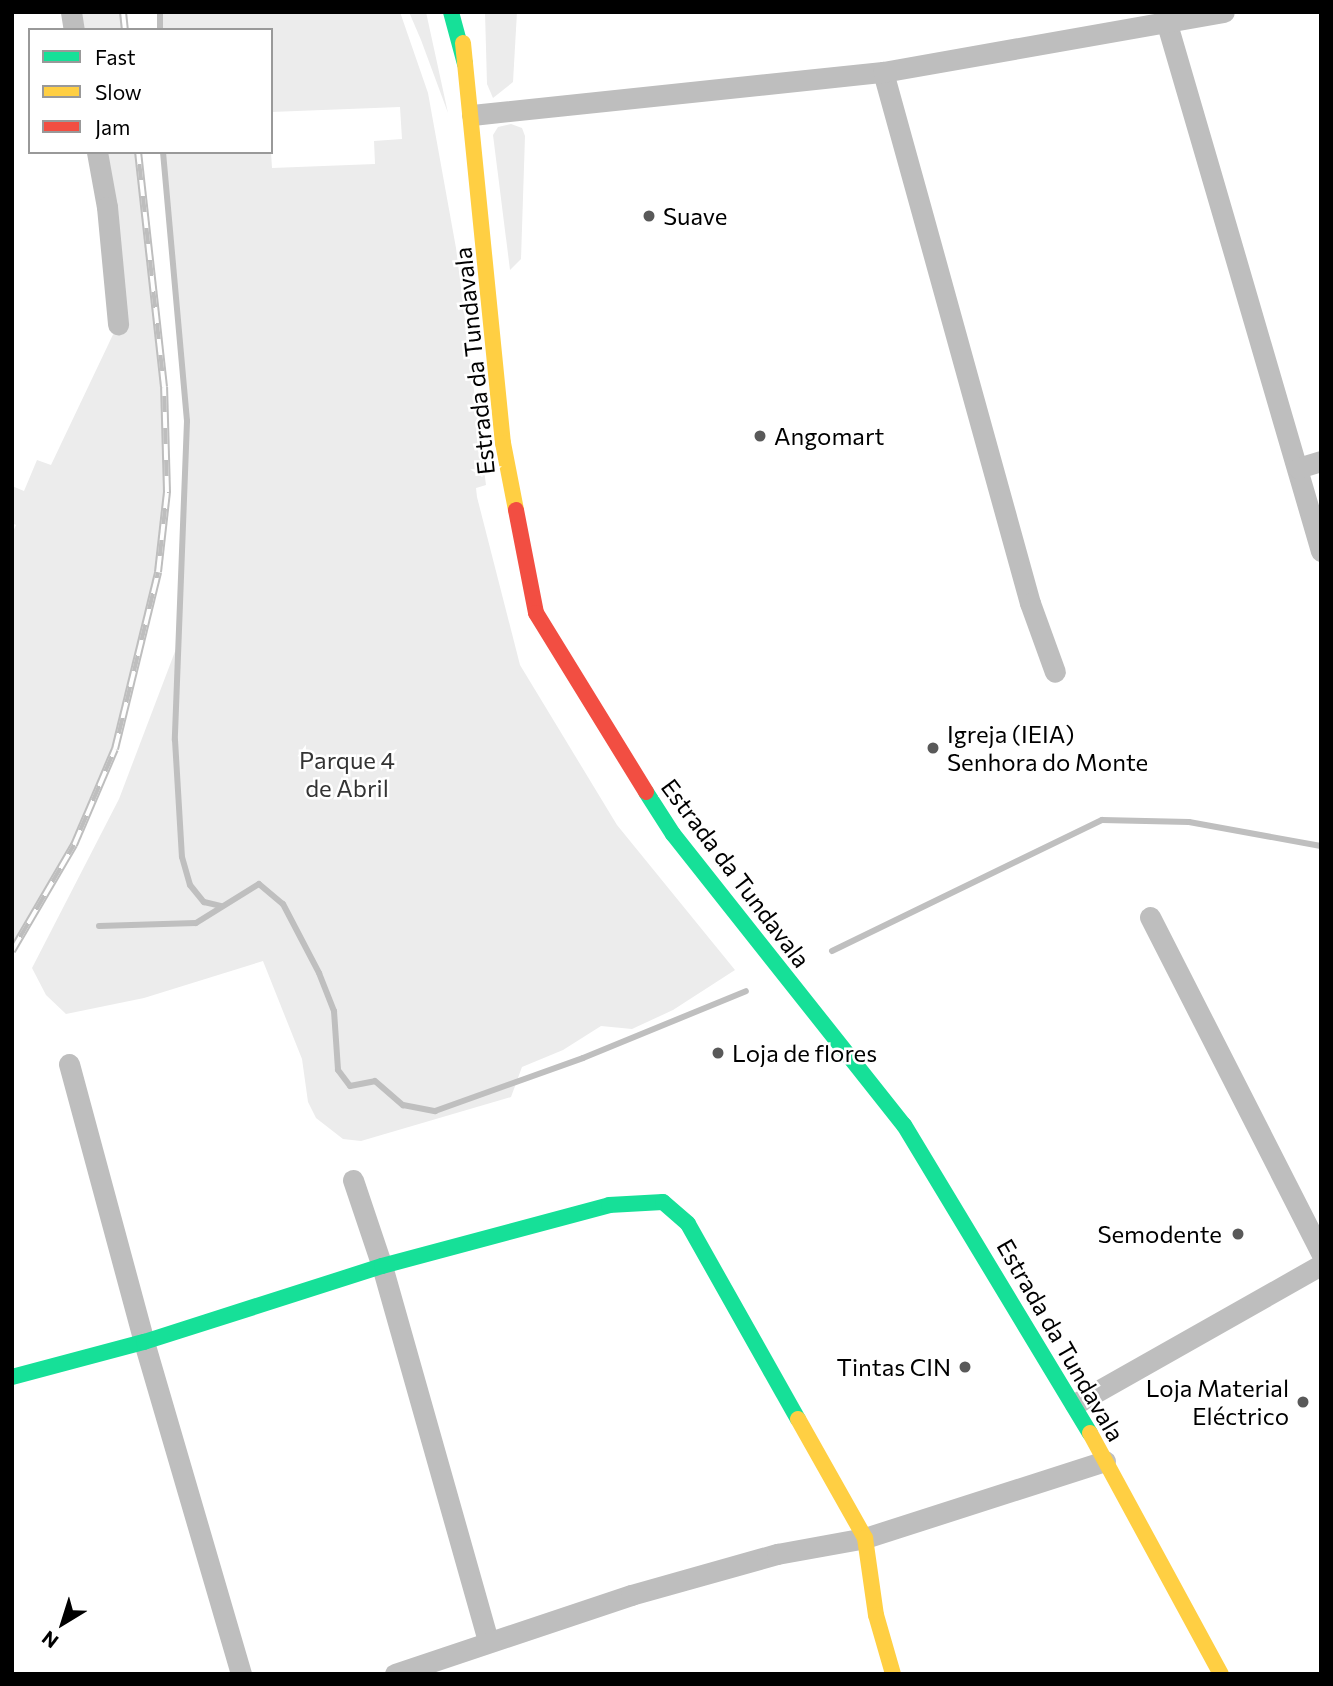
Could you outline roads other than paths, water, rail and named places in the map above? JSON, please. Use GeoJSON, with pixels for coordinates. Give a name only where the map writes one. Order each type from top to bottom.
{"type":"FeatureCollection","features":[{"type":"Feature","properties":{"kind":"main road"},"geometry":{"type":"LineString","coordinates":[[451,12],[465,64]]}},
{"type":"Feature","properties":{"kind":"main road","name":"Estrada da Tundavala"},"geometry":{"type":"LineString","coordinates":[[459,12],[472,115],[503,443],[536,613],[581,694],[673,834],[904,1125],[1075,1404],[1221,1674]]}},
{"type":"Feature","properties":{"kind":"main road"},"geometry":{"type":"LineString","coordinates":[[465,64],[468,12]]}},
{"type":"Feature","properties":{"kind":"main road"},"geometry":{"type":"LineString","coordinates":[[12,1377],[144,1342],[382,1266],[609,1205],[663,1202],[688,1224],[864,1538],[876,1615],[893,1674]]}},
{"type":"Feature","properties":{"kind":"street"},"geometry":{"type":"LineString","coordinates":[[472,115],[883,72],[1224,12]]}},
{"type":"Feature","properties":{"kind":"street"},"geometry":{"type":"LineString","coordinates":[[1167,24],[1321,551]]}},
{"type":"Feature","properties":{"kind":"street"},"geometry":{"type":"LineString","coordinates":[[883,72],[1030,603],[1055,673]]}},
{"type":"Feature","properties":{"kind":"street"},"geometry":{"type":"LineString","coordinates":[[97,154],[107,206],[118,324]]}},
{"type":"Feature","properties":{"kind":"street"},"geometry":{"type":"LineString","coordinates":[[1297,468],[1321,461]]}},
{"type":"Feature","properties":{"kind":"street"},"geometry":{"type":"LineString","coordinates":[[1150,917],[1321,1253]]}},
{"type":"Feature","properties":{"kind":"street"},"geometry":{"type":"LineString","coordinates":[[69,1064],[144,1342],[241,1674]]}},
{"type":"Feature","properties":{"kind":"street"},"geometry":{"type":"LineString","coordinates":[[353,1180],[382,1266],[488,1640]]}},
{"type":"Feature","properties":{"kind":"street"},"geometry":{"type":"LineString","coordinates":[[1075,1404],[1321,1265]]}},
{"type":"Feature","properties":{"kind":"street"},"geometry":{"type":"LineString","coordinates":[[395,1674],[454,1665],[488,1640],[777,1554],[864,1538],[1105,1461]]}},
{"type":"Feature","properties":{"kind":"waterway"},"geometry":{"type":"LineString","coordinates":[[160,12],[160,28]]}},
{"type":"Feature","properties":{"kind":"waterway"},"geometry":{"type":"LineString","coordinates":[[163,154],[187,421],[175,740],[182,857],[190,885],[204,902],[221,906]]}},
{"type":"Feature","properties":{"kind":"waterway"},"geometry":{"type":"LineString","coordinates":[[832,951],[1102,820],[1189,822],[1321,846]]}},
{"type":"Feature","properties":{"kind":"waterway"},"geometry":{"type":"LineString","coordinates":[[99,926],[196,923],[259,884],[283,904],[319,973],[334,1011],[338,1070],[350,1086],[375,1081],[403,1105],[435,1111],[583,1058],[746,991]]}},
{"type":"Feature","properties":{"kind":"railway"},"geometry":{"type":"LineString","coordinates":[[123,12],[125,28]]}},
{"type":"Feature","properties":{"kind":"railway"},"geometry":{"type":"LineString","coordinates":[[12,951],[74,845],[115,749],[158,572],[167,492],[164,387],[138,154]]}},
{"type":"Feature","properties":{"kind":"place","name":"Suave"},"geometry":{"type":"Point","coordinates":[649,216]}},
{"type":"Feature","properties":{"kind":"place","name":"Angomart"},"geometry":{"type":"Point","coordinates":[760,436]}},
{"type":"Feature","properties":{"kind":"place","name":"Igreja (IEIA) Senhora do Monte"},"geometry":{"type":"Point","coordinates":[933,748]}},
{"type":"Feature","properties":{"kind":"place","name":"Loja de flores"},"geometry":{"type":"Point","coordinates":[718,1053]}},
{"type":"Feature","properties":{"kind":"place","name":"Semodente"},"geometry":{"type":"Point","coordinates":[1238,1234]}},
{"type":"Feature","properties":{"kind":"place","name":"Tintas CIN"},"geometry":{"type":"Point","coordinates":[965,1367]}},
{"type":"Feature","properties":{"kind":"place","name":"Loja Material Eléctrico"},"geometry":{"type":"Point","coordinates":[1303,1402]}},
{"type":"Feature","properties":{"kind":"park label","name":"Parque 4 de Abril"},"geometry":{"type":"Point","coordinates":[347,774]}}]}
